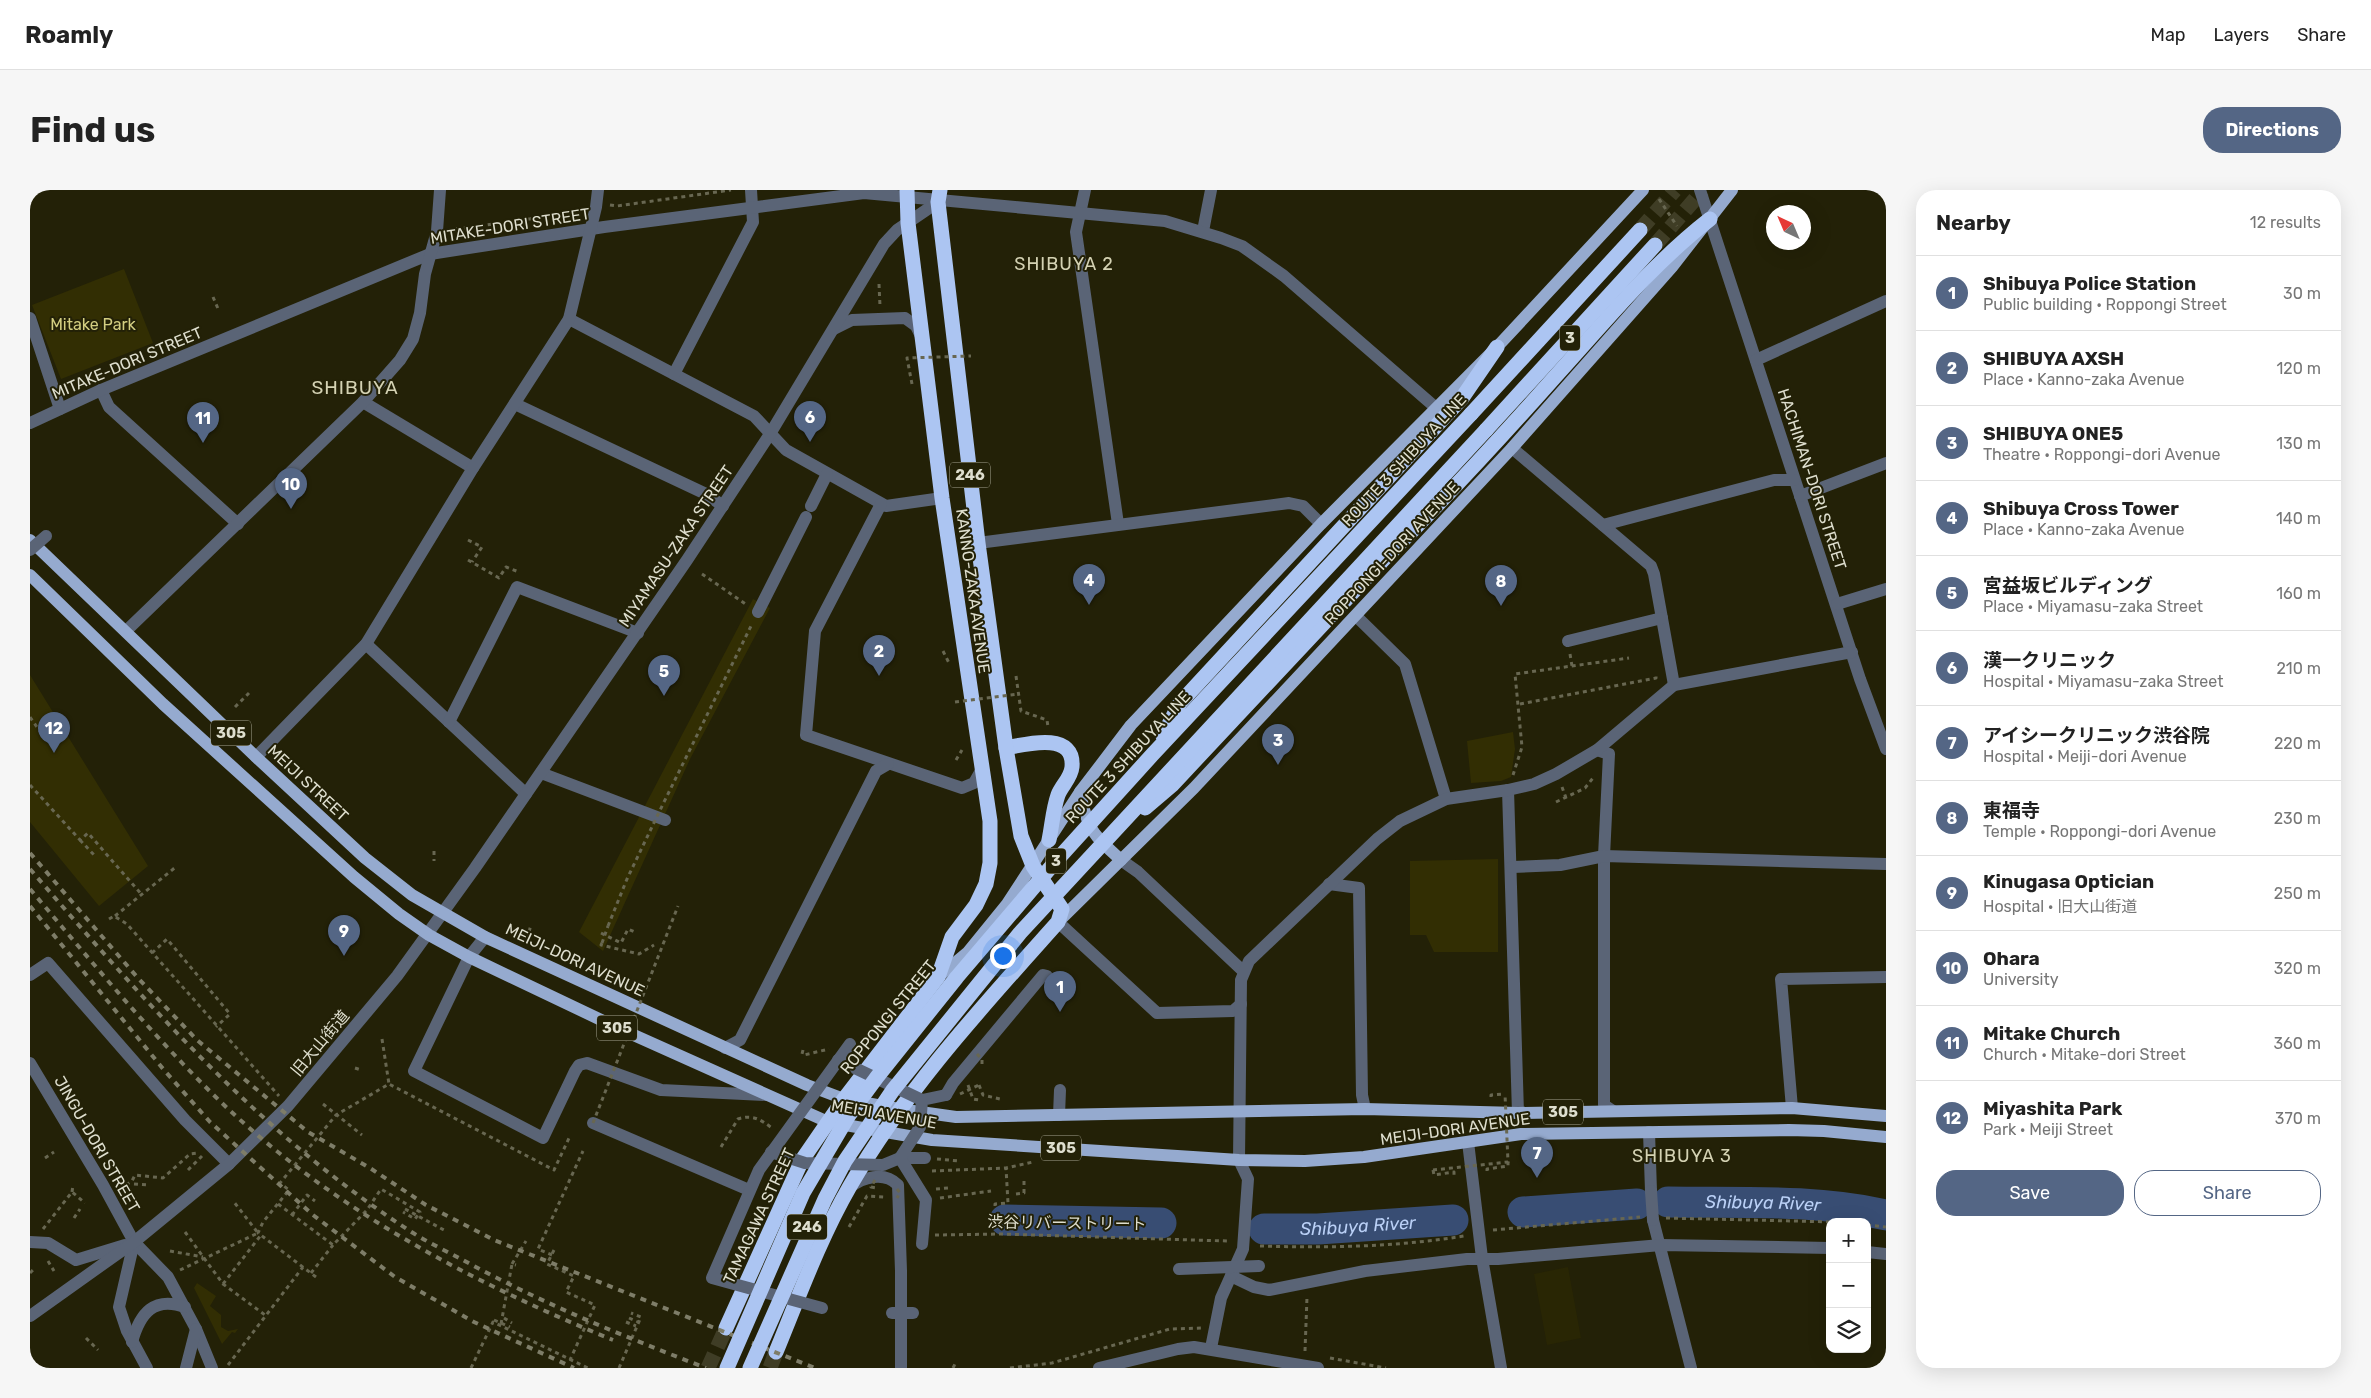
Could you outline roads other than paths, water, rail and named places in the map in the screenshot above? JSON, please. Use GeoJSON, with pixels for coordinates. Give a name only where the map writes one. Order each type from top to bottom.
{"type":"FeatureCollection","features":[{"type":"Feature","properties":{"kind":"highway","name":"KANNO-ZAKA AVENUE"},"geometry":{"type":"LineString","coordinates":[[907,194],[908,222],[942,498],[991,841],[988,877],[976,905],[952,937],[938,976]]}},
{"type":"Feature","properties":{"kind":"highway","name":"KANNO-ZAKA AVENUE"},"geometry":{"type":"LineString","coordinates":[[939,196],[978,543],[1006,748],[1021,836],[1033,866],[1062,909],[1058,922]]}},
{"type":"Feature","properties":{"kind":"highway"},"geometry":{"type":"LineString","coordinates":[[1088,857],[1172,785],[1381,562],[1432,512],[1614,311],[1683,240],[1710,219]]}},
{"type":"Feature","properties":{"kind":"highway","name":"ROUTE 3 SHIBUYA LINE"},"geometry":{"type":"LineString","coordinates":[[727,1368],[803,1193],[849,1115],[883,1069],[1006,918],[1152,755],[1640,230]]}},
{"type":"Feature","properties":{"kind":"highway","name":"3"},"geometry":{"type":"LineString","coordinates":[[750,1368],[825,1198],[870,1123],[893,1090],[971,991],[1088,857],[1486,430],[1655,245]]}},
{"type":"Feature","properties":{"kind":"highway"},"geometry":{"type":"LineString","coordinates":[[1152,755],[1180,703],[1462,398],[1497,347]]}},
{"type":"Feature","properties":{"kind":"highway"},"geometry":{"type":"LineString","coordinates":[[1006,748],[1037,741],[1050,742],[1058,744],[1069,754],[1072,768],[1058,794],[1049,840]]}},
{"type":"Feature","properties":{"kind":"highway","name":"246"},"geometry":{"type":"LineString","coordinates":[[776,1352],[827,1232],[849,1188],[883,1131],[964,1027],[1058,922]]}},
{"type":"Feature","properties":{"kind":"highway","name":"ROPPONGI STREET"},"geometry":{"type":"LineString","coordinates":[[828,1122],[938,976]]}},
{"type":"Feature","properties":{"kind":"highway","name":"246"},"geometry":{"type":"LineString","coordinates":[[743,1335],[783,1242],[822,1164],[828,1122]]}},
{"type":"Feature","properties":{"kind":"highway","name":"TAMAGAWA STREET"},"geometry":{"type":"LineString","coordinates":[[726,1328],[802,1160],[828,1122]]}},
{"type":"Feature","properties":{"kind":"highway","name":"246"},"geometry":{"type":"LineString","coordinates":[[758,1343],[797,1249],[819,1201],[839,1165],[883,1131]]}},
{"type":"Feature","properties":{"kind":"main road"},"geometry":{"type":"LineString","coordinates":[[1033,866],[1080,792],[1131,725],[1321,524],[1435,407],[1497,347],[1643,190]]}},
{"type":"Feature","properties":{"kind":"main road","name":"ROPPONGI-DORI AVENUE"},"geometry":{"type":"LineString","coordinates":[[1058,922],[1194,788],[1512,448],[1672,267],[1732,190]]}},
{"type":"Feature","properties":{"kind":"main road","name":"MEIJI STREET"},"geometry":{"type":"LineString","coordinates":[[30,540],[256,757],[365,858],[412,895],[443,914]]}},
{"type":"Feature","properties":{"kind":"main road","name":"305"},"geometry":{"type":"LineString","coordinates":[[30,575],[163,704],[354,878],[398,914],[429,935],[469,957]]}},
{"type":"Feature","properties":{"kind":"main road"},"geometry":{"type":"LineString","coordinates":[[1080,792],[1084,814],[1095,837],[1121,860]]}},
{"type":"Feature","properties":{"kind":"main road","name":"ROPPONGI STREET"},"geometry":{"type":"LineString","coordinates":[[938,976],[968,952],[1007,904],[1033,866]]}},
{"type":"Feature","properties":{"kind":"main road","name":"MEIJI-DORI AVENUE"},"geometry":{"type":"LineString","coordinates":[[443,914],[485,937],[725,1048]]}},
{"type":"Feature","properties":{"kind":"main road","name":"MEIJI AVENUE"},"geometry":{"type":"LineString","coordinates":[[469,957],[828,1122],[932,1140],[1239,1160]]}},
{"type":"Feature","properties":{"kind":"main road","name":"MEIJI AVENUE"},"geometry":{"type":"LineString","coordinates":[[725,1048],[807,1086],[844,1099],[899,1110],[956,1117],[1240,1112]]}},
{"type":"Feature","properties":{"kind":"main road","name":"MEIJI-DORI AVENUE"},"geometry":{"type":"LineString","coordinates":[[1240,1112],[1365,1109],[1518,1113],[1792,1108],[1886,1116]]}},
{"type":"Feature","properties":{"kind":"main road","name":"MEIJI-DORI AVENUE"},"geometry":{"type":"LineString","coordinates":[[1239,1160],[1305,1161],[1364,1157],[1521,1134],[1789,1130],[1824,1131],[1886,1137]]}},
{"type":"Feature","properties":{"kind":"street"},"geometry":{"type":"LineString","coordinates":[[126,631],[363,402],[400,360],[413,338],[420,313],[436,230],[440,190]]}},
{"type":"Feature","properties":{"kind":"street"},"geometry":{"type":"LineString","coordinates":[[256,757],[366,644],[473,468],[569,319],[598,190]]}},
{"type":"Feature","properties":{"kind":"street"},"geometry":{"type":"LineString","coordinates":[[674,374],[753,222],[751,190]]}},
{"type":"Feature","properties":{"kind":"street"},"geometry":{"type":"LineString","coordinates":[[1085,190],[1076,232],[1118,524]]}},
{"type":"Feature","properties":{"kind":"street"},"geometry":{"type":"LineString","coordinates":[[1203,231],[1212,190]]}},
{"type":"Feature","properties":{"kind":"street","name":"HACHIMAN-DORI STREET"},"geometry":{"type":"LineString","coordinates":[[1700,190],[1852,652],[1880,714],[1886,750]]}},
{"type":"Feature","properties":{"kind":"street","name":"MITAKE-DORI STREET"},"geometry":{"type":"LineString","coordinates":[[30,423],[101,390],[430,254],[752,206],[864,193],[939,196],[1165,221],[1203,231],[1242,246],[1284,276],[1435,407]]}},
{"type":"Feature","properties":{"kind":"street","name":"MIYAMASU-ZAKA STREET"},"geometry":{"type":"LineString","coordinates":[[443,914],[542,773],[723,506],[770,434],[884,244],[939,196]]}},
{"type":"Feature","properties":{"kind":"street"},"geometry":{"type":"LineString","coordinates":[[1756,360],[1886,301]]}},
{"type":"Feature","properties":{"kind":"street"},"geometry":{"type":"LineString","coordinates":[[30,318],[60,409]]}},
{"type":"Feature","properties":{"kind":"street"},"geometry":{"type":"LineString","coordinates":[[833,329],[852,320],[905,318],[916,326],[922,340]]}},
{"type":"Feature","properties":{"kind":"street"},"geometry":{"type":"LineString","coordinates":[[569,319],[754,416],[786,450],[881,504],[886,506],[942,498]]}},
{"type":"Feature","properties":{"kind":"street"},"geometry":{"type":"LineString","coordinates":[[101,390],[109,407],[238,524]]}},
{"type":"Feature","properties":{"kind":"street"},"geometry":{"type":"LineString","coordinates":[[363,402],[473,468]]}},
{"type":"Feature","properties":{"kind":"street"},"geometry":{"type":"LineString","coordinates":[[515,404],[706,494],[723,506]]}},
{"type":"Feature","properties":{"kind":"street"},"geometry":{"type":"LineString","coordinates":[[1512,448],[1651,566],[1674,685]]}},
{"type":"Feature","properties":{"kind":"street"},"geometry":{"type":"LineString","coordinates":[[1800,496],[1886,462]]}},
{"type":"Feature","properties":{"kind":"street"},"geometry":{"type":"LineString","coordinates":[[758,612],[827,474]]}},
{"type":"Feature","properties":{"kind":"street"},"geometry":{"type":"LineString","coordinates":[[1603,525],[1774,480],[1794,480]]}},
{"type":"Feature","properties":{"kind":"street"},"geometry":{"type":"LineString","coordinates":[[978,543],[1289,503],[1303,506],[1321,524]]}},
{"type":"Feature","properties":{"kind":"street"},"geometry":{"type":"LineString","coordinates":[[881,504],[815,631],[806,735],[962,788],[974,783],[982,769]]}},
{"type":"Feature","properties":{"kind":"street"},"geometry":{"type":"LineString","coordinates":[[30,550],[46,536]]}},
{"type":"Feature","properties":{"kind":"street"},"geometry":{"type":"LineString","coordinates":[[449,722],[517,586],[638,633]]}},
{"type":"Feature","properties":{"kind":"street"},"geometry":{"type":"LineString","coordinates":[[1837,604],[1886,589]]}},
{"type":"Feature","properties":{"kind":"street"},"geometry":{"type":"LineString","coordinates":[[1356,616],[1405,664],[1446,799]]}},
{"type":"Feature","properties":{"kind":"street"},"geometry":{"type":"LineString","coordinates":[[1568,641],[1662,618]]}},
{"type":"Feature","properties":{"kind":"street"},"geometry":{"type":"LineString","coordinates":[[366,644],[526,794]]}},
{"type":"Feature","properties":{"kind":"street"},"geometry":{"type":"LineString","coordinates":[[1211,1348],[1221,1298],[1243,1249],[1247,1213],[1248,1179],[1239,1160],[1241,980],[1248,961],[1377,839],[1400,822],[1446,799],[1508,790],[1534,784],[1603,752],[1674,685],[1852,652]]}},
{"type":"Feature","properties":{"kind":"street"},"geometry":{"type":"LineString","coordinates":[[1603,752],[1604,1105],[1613,1112]]}},
{"type":"Feature","properties":{"kind":"street"},"geometry":{"type":"LineString","coordinates":[[725,1048],[740,1040],[876,771],[888,764]]}},
{"type":"Feature","properties":{"kind":"street"},"geometry":{"type":"LineString","coordinates":[[542,773],[665,820]]}},
{"type":"Feature","properties":{"kind":"street"},"geometry":{"type":"LineString","coordinates":[[1508,790],[1512,866],[1518,1113]]}},
{"type":"Feature","properties":{"kind":"street"},"geometry":{"type":"LineString","coordinates":[[1512,866],[1560,865],[1604,856],[1886,864]]}},
{"type":"Feature","properties":{"kind":"street"},"geometry":{"type":"LineString","coordinates":[[1121,860],[1138,872],[1244,971]]}},
{"type":"Feature","properties":{"kind":"street"},"geometry":{"type":"LineString","coordinates":[[1329,884],[1359,888],[1362,1096],[1365,1109]]}},
{"type":"Feature","properties":{"kind":"street","name":"旧大山街道"},"geometry":{"type":"LineString","coordinates":[[30,1316],[134,1242],[229,1164],[288,1106],[397,976],[443,914]]}},
{"type":"Feature","properties":{"kind":"street"},"geometry":{"type":"LineString","coordinates":[[1058,922],[1157,1014],[1233,1012],[1241,1004]]}},
{"type":"Feature","properties":{"kind":"street"},"geometry":{"type":"LineString","coordinates":[[485,937],[469,957],[414,1071],[543,1138],[575,1071],[579,1065],[587,1063],[661,1090],[766,1095]]}},
{"type":"Feature","properties":{"kind":"street"},"geometry":{"type":"LineString","coordinates":[[30,975],[48,963],[185,1120],[229,1164]]}},
{"type":"Feature","properties":{"kind":"street"},"geometry":{"type":"LineString","coordinates":[[838,1060],[922,1100],[946,1095],[979,1059],[1045,976]]}},
{"type":"Feature","properties":{"kind":"street"},"geometry":{"type":"LineString","coordinates":[[1792,1108],[1781,980],[1886,977]]}},
{"type":"Feature","properties":{"kind":"street"},"geometry":{"type":"LineString","coordinates":[[822,1308],[712,1278],[749,1190],[772,1152],[850,1044],[843,1039]]}},
{"type":"Feature","properties":{"kind":"street","name":"JINGU-DORI STREET"},"geometry":{"type":"LineString","coordinates":[[30,1063],[134,1242],[168,1276],[196,1329],[212,1368]]}},
{"type":"Feature","properties":{"kind":"street"},"geometry":{"type":"LineString","coordinates":[[1059,1115],[1060,1090]]}},
{"type":"Feature","properties":{"kind":"street"},"geometry":{"type":"LineString","coordinates":[[900,1158],[920,1127],[922,1100]]}},
{"type":"Feature","properties":{"kind":"street"},"geometry":{"type":"LineString","coordinates":[[593,1123],[749,1190]]}},
{"type":"Feature","properties":{"kind":"street"},"geometry":{"type":"LineString","coordinates":[[1649,1132],[1653,1220],[1661,1245],[1691,1368]]}},
{"type":"Feature","properties":{"kind":"street"},"geometry":{"type":"LineString","coordinates":[[1468,1142],[1482,1258],[1501,1368]]}},
{"type":"Feature","properties":{"kind":"street"},"geometry":{"type":"LineString","coordinates":[[772,1152],[805,1163],[884,1165],[900,1158],[925,1158]]}},
{"type":"Feature","properties":{"kind":"street"},"geometry":{"type":"LineString","coordinates":[[900,1158],[926,1200],[922,1244]]}},
{"type":"Feature","properties":{"kind":"street"},"geometry":{"type":"LineString","coordinates":[[849,1188],[858,1181],[868,1178],[887,1178],[898,1185],[901,1368]]}},
{"type":"Feature","properties":{"kind":"street"},"geometry":{"type":"LineString","coordinates":[[30,1242],[48,1243],[76,1260],[134,1242]]}},
{"type":"Feature","properties":{"kind":"street"},"geometry":{"type":"LineString","coordinates":[[134,1242],[119,1307],[132,1342],[147,1368]]}},
{"type":"Feature","properties":{"kind":"street"},"geometry":{"type":"LineString","coordinates":[[1231,1276],[1265,1290],[1365,1270],[1482,1258],[1661,1245],[1826,1248]]}},
{"type":"Feature","properties":{"kind":"street"},"geometry":{"type":"LineString","coordinates":[[1871,1252],[1886,1254]]}},
{"type":"Feature","properties":{"kind":"street"},"geometry":{"type":"LineString","coordinates":[[1179,1269],[1259,1266]]}},
{"type":"Feature","properties":{"kind":"street"},"geometry":{"type":"LineString","coordinates":[[132,1342],[140,1319],[152,1308],[165,1302],[185,1307]]}},
{"type":"Feature","properties":{"kind":"street"},"geometry":{"type":"LineString","coordinates":[[892,1314],[913,1313]]}},
{"type":"Feature","properties":{"kind":"street"},"geometry":{"type":"LineString","coordinates":[[186,1368],[196,1329]]}},
{"type":"Feature","properties":{"kind":"street"},"geometry":{"type":"LineString","coordinates":[[1099,1368],[1178,1349],[1211,1348],[1321,1363]]}},
{"type":"Feature","properties":{"kind":"waterway","name":"Shibuya River"},"geometry":{"type":"LineString","coordinates":[[1668,1202],[1805,1204],[1832,1206],[1886,1215]]}},
{"type":"Feature","properties":{"kind":"waterway","name":"Shibuya River"},"geometry":{"type":"LineString","coordinates":[[1523,1212],[1637,1204]]}},
{"type":"Feature","properties":{"kind":"waterway","name":"Shibuya River"},"geometry":{"type":"LineString","coordinates":[[1005,1220],[1161,1223]]}},
{"type":"Feature","properties":{"kind":"waterway","name":"Shibuya River"},"geometry":{"type":"LineString","coordinates":[[1264,1229],[1318,1229],[1453,1220]]}},
{"type":"Feature","properties":{"kind":"tunnel"},"geometry":{"type":"LineString","coordinates":[[1640,230],[1675,190]]}},
{"type":"Feature","properties":{"kind":"tunnel"},"geometry":{"type":"LineString","coordinates":[[1655,245],[1703,190]]}},
{"type":"Feature","properties":{"kind":"tunnel"},"geometry":{"type":"LineString","coordinates":[[708,1368],[726,1328]]}},
{"type":"Feature","properties":{"kind":"tunnel"},"geometry":{"type":"LineString","coordinates":[[770,1368],[776,1352]]}},
{"type":"Feature","properties":{"kind":"railway"},"geometry":{"type":"LineString","coordinates":[[30,853],[137,977],[197,1040],[308,1132],[370,1168],[426,1205],[494,1240],[815,1368]]}},
{"type":"Feature","properties":{"kind":"railway"},"geometry":{"type":"LineString","coordinates":[[30,869],[161,1017],[207,1064],[304,1153],[356,1193],[423,1239],[492,1276],[552,1305],[706,1368]]}},
{"type":"Feature","properties":{"kind":"railway"},"geometry":{"type":"LineString","coordinates":[[30,889],[124,999],[198,1079],[267,1143],[312,1178],[359,1211],[457,1268],[508,1294],[613,1340]]}},
{"type":"Feature","properties":{"kind":"railway"},"geometry":{"type":"LineString","coordinates":[[30,906],[164,1070],[210,1122],[313,1215],[395,1277],[474,1322],[574,1368]]}},
{"type":"Feature","properties":{"kind":"place","name":"漢一クリニック"},"geometry":{"type":"Point","coordinates":[810,442]}},
{"type":"Feature","properties":{"kind":"place","name":"Mitake Church"},"geometry":{"type":"Point","coordinates":[203,443]}},
{"type":"Feature","properties":{"kind":"place","name":"Ohara"},"geometry":{"type":"Point","coordinates":[291,509]}},
{"type":"Feature","properties":{"kind":"place","name":"Shibuya Cross Tower"},"geometry":{"type":"Point","coordinates":[1089,605]}},
{"type":"Feature","properties":{"kind":"place","name":"東福寺"},"geometry":{"type":"Point","coordinates":[1501,606]}},
{"type":"Feature","properties":{"kind":"place","name":"SHIBUYA AXSH"},"geometry":{"type":"Point","coordinates":[879,676]}},
{"type":"Feature","properties":{"kind":"place","name":"宮益坂ビルディング"},"geometry":{"type":"Point","coordinates":[664,696]}},
{"type":"Feature","properties":{"kind":"place","name":"Miyashita Park"},"geometry":{"type":"Point","coordinates":[54,753]}},
{"type":"Feature","properties":{"kind":"place","name":"SHIBUYA ONE5"},"geometry":{"type":"Point","coordinates":[1278,765]}},
{"type":"Feature","properties":{"kind":"place","name":"Kinugasa Optician"},"geometry":{"type":"Point","coordinates":[344,956]}},
{"type":"Feature","properties":{"kind":"place","name":"Shibuya Police Station"},"geometry":{"type":"Point","coordinates":[1060,1012]}},
{"type":"Feature","properties":{"kind":"place","name":"アイシークリニック渋谷院"},"geometry":{"type":"Point","coordinates":[1537,1178]}},
{"type":"Feature","properties":{"kind":"district","name":"SHIBUYA 2"},"geometry":{"type":"Point","coordinates":[1064,264]}},
{"type":"Feature","properties":{"kind":"district","name":"SHIBUYA"},"geometry":{"type":"Point","coordinates":[355,387]}},
{"type":"Feature","properties":{"kind":"district","name":"SHIBUYA 3"},"geometry":{"type":"Point","coordinates":[1682,1156]}},
{"type":"Feature","properties":{"kind":"park label","name":"Mitake Park"},"geometry":{"type":"Point","coordinates":[93,324]}}]}
